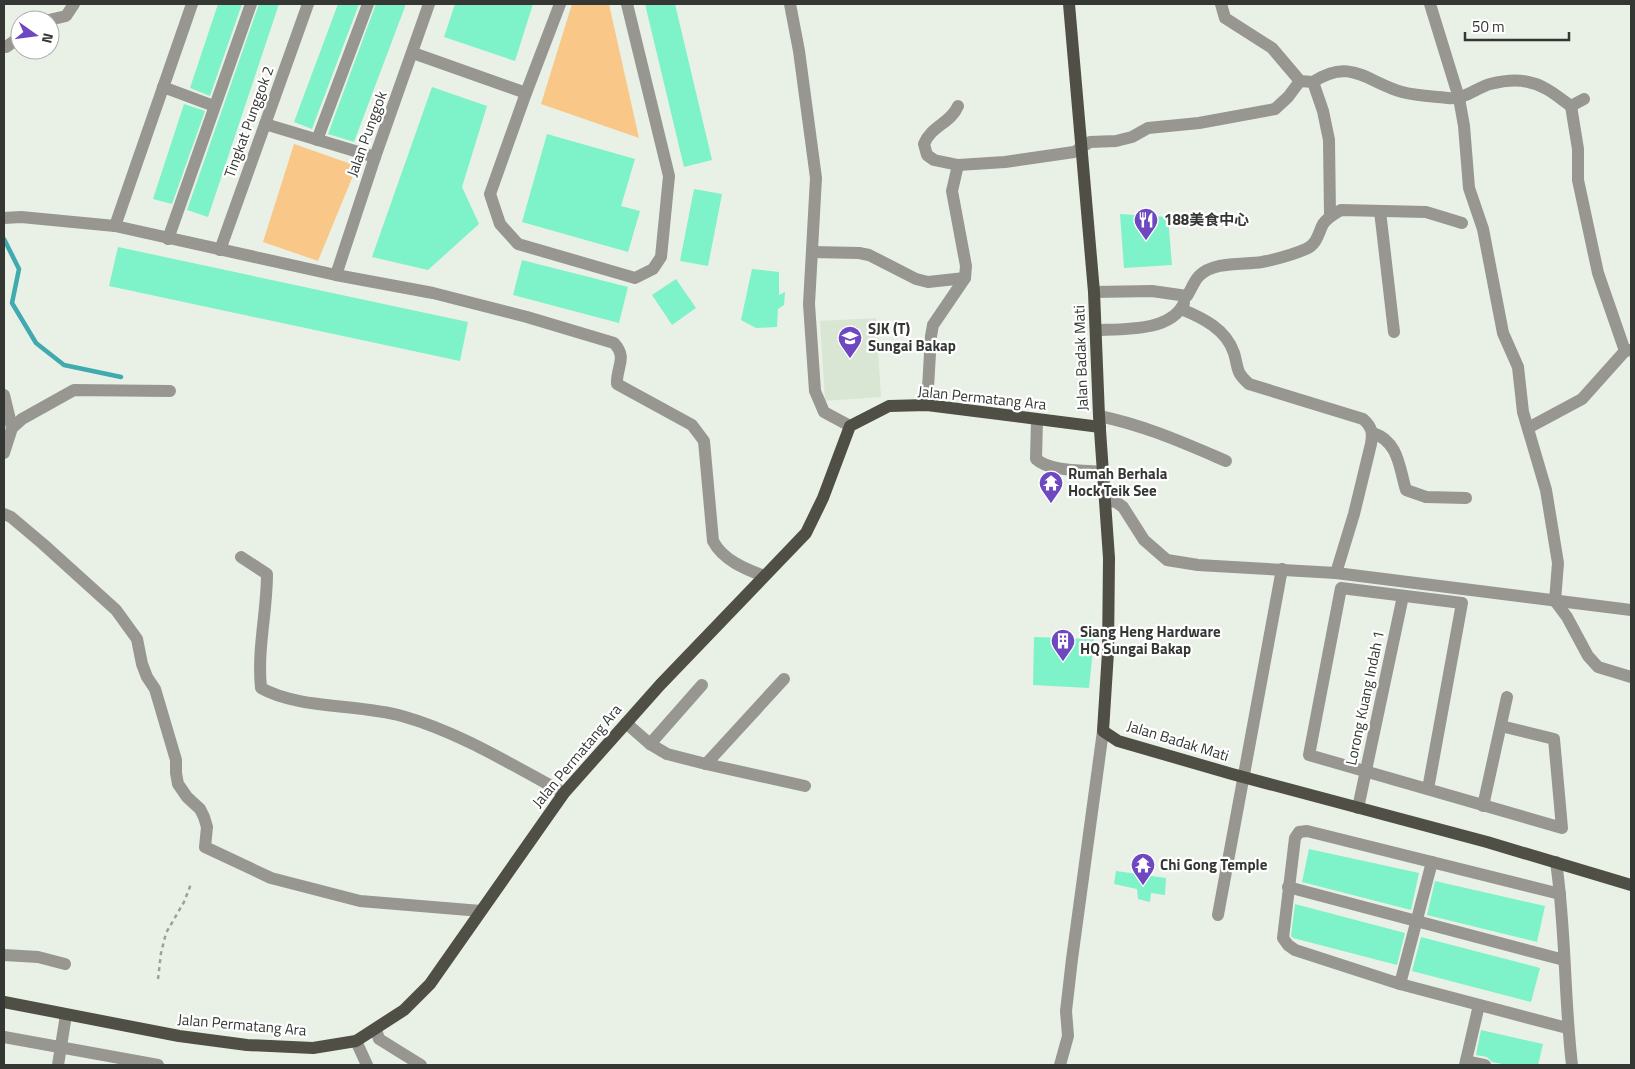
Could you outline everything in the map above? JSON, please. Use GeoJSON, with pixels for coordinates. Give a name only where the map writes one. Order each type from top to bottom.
{"type":"FeatureCollection","features":[{"type":"Feature","properties":{"kind":"main road","name":"Jalan Badak Mati"},"geometry":{"type":"LineString","coordinates":[[1069,4],[1083,147],[1094,292],[1099,421],[1109,576],[1108,652],[1103,731],[1118,741],[1556,862],[1631,885]]}},
{"type":"Feature","properties":{"kind":"main road","name":"Jalan Permatang Ara"},"geometry":{"type":"LineString","coordinates":[[4,1002],[66,1016],[179,1036],[247,1045],[313,1048],[356,1041],[376,1030],[404,1010],[430,984],[564,793],[660,685],[806,533],[823,498],[850,426],[889,406],[927,405],[1037,420],[1099,421]]}},
{"type":"Feature","properties":{"kind":"street"},"geometry":{"type":"LineString","coordinates":[[60,17],[66,16],[74,4]]}},
{"type":"Feature","properties":{"kind":"street"},"geometry":{"type":"LineString","coordinates":[[115,226],[192,4]]}},
{"type":"Feature","properties":{"kind":"street"},"geometry":{"type":"LineString","coordinates":[[168,239],[251,4]]}},
{"type":"Feature","properties":{"kind":"street","name":"Tingkat Punggok 2"},"geometry":{"type":"LineString","coordinates":[[220,250],[308,4]]}},
{"type":"Feature","properties":{"kind":"street"},"geometry":{"type":"LineString","coordinates":[[317,140],[368,4]]}},
{"type":"Feature","properties":{"kind":"street","name":"Jalan Punggok"},"geometry":{"type":"LineString","coordinates":[[336,275],[429,4]]}},
{"type":"Feature","properties":{"kind":"street"},"geometry":{"type":"LineString","coordinates":[[560,4],[490,194],[500,224],[518,244],[635,278],[653,270],[661,256],[669,176],[627,4]]}},
{"type":"Feature","properties":{"kind":"street"},"geometry":{"type":"LineString","coordinates":[[790,4],[799,51],[816,178],[809,304],[816,391],[824,412],[850,426]]}},
{"type":"Feature","properties":{"kind":"street"},"geometry":{"type":"LineString","coordinates":[[1221,4],[1225,18],[1272,48],[1300,80],[1314,82],[1323,76],[1349,71],[1402,92],[1452,98],[1459,98],[1490,84],[1509,81],[1528,82],[1545,87],[1571,106],[1578,149],[1578,180],[1598,273],[1628,351],[1582,400],[1528,428]]}},
{"type":"Feature","properties":{"kind":"street"},"geometry":{"type":"LineString","coordinates":[[1430,4],[1459,98],[1464,126],[1469,188],[1483,229],[1503,333],[1518,367],[1523,412],[1546,490],[1558,564],[1555,601],[1576,631],[1588,656],[1598,667],[1631,677]]}},
{"type":"Feature","properties":{"kind":"street"},"geometry":{"type":"LineString","coordinates":[[6,47],[10,44]]}},
{"type":"Feature","properties":{"kind":"street"},"geometry":{"type":"LineString","coordinates":[[413,53],[526,93]]}},
{"type":"Feature","properties":{"kind":"street"},"geometry":{"type":"LineString","coordinates":[[958,106],[954,114],[929,134],[924,144],[927,155],[934,160],[958,166],[1005,162],[1074,152],[1090,142],[1132,138],[1148,128],[1199,123],[1275,109],[1288,97],[1300,80]]}},
{"type":"Feature","properties":{"kind":"street"},"geometry":{"type":"LineString","coordinates":[[1314,82],[1329,140],[1330,216]]}},
{"type":"Feature","properties":{"kind":"street"},"geometry":{"type":"LineString","coordinates":[[163,88],[214,106]]}},
{"type":"Feature","properties":{"kind":"street"},"geometry":{"type":"LineString","coordinates":[[1571,106],[1584,99]]}},
{"type":"Feature","properties":{"kind":"street"},"geometry":{"type":"LineString","coordinates":[[265,124],[375,157]]}},
{"type":"Feature","properties":{"kind":"street"},"geometry":{"type":"LineString","coordinates":[[927,405],[933,325],[965,278],[966,266],[952,191],[958,166]]}},
{"type":"Feature","properties":{"kind":"street"},"geometry":{"type":"LineString","coordinates":[[1096,330],[1146,328],[1162,324],[1181,309],[1199,276],[1214,268],[1233,263],[1260,262],[1309,248],[1318,239],[1323,225],[1330,216],[1341,210],[1426,212],[1462,224]]}},
{"type":"Feature","properties":{"kind":"street"},"geometry":{"type":"LineString","coordinates":[[1380,211],[1394,332]]}},
{"type":"Feature","properties":{"kind":"street"},"geometry":{"type":"LineString","coordinates":[[4,218],[21,216],[115,226],[336,275],[433,293],[527,317],[614,343],[620,350],[621,358],[616,378],[617,384],[692,425],[704,441],[713,541],[718,550],[737,564],[764,576]]}},
{"type":"Feature","properties":{"kind":"street"},"geometry":{"type":"LineString","coordinates":[[812,252],[869,255],[916,279],[928,282],[965,278]]}},
{"type":"Feature","properties":{"kind":"street"},"geometry":{"type":"LineString","coordinates":[[1094,292],[1152,291],[1187,296]]}},
{"type":"Feature","properties":{"kind":"street"},"geometry":{"type":"LineString","coordinates":[[1181,309],[1205,319],[1225,336],[1234,353],[1236,367],[1240,376],[1249,384],[1363,419],[1369,424],[1374,433],[1354,514],[1336,573]]}},
{"type":"Feature","properties":{"kind":"street"},"geometry":{"type":"LineString","coordinates":[[12,428],[22,420],[74,390],[170,391]]}},
{"type":"Feature","properties":{"kind":"street"},"geometry":{"type":"LineString","coordinates":[[4,395],[12,428],[4,453]]}},
{"type":"Feature","properties":{"kind":"street"},"geometry":{"type":"LineString","coordinates":[[1037,420],[1036,460],[1042,464],[1054,467],[1103,472]]}},
{"type":"Feature","properties":{"kind":"street"},"geometry":{"type":"LineString","coordinates":[[1099,421],[1126,422],[1164,434],[1226,462]]}},
{"type":"Feature","properties":{"kind":"street"},"geometry":{"type":"LineString","coordinates":[[1374,433],[1381,435],[1391,443],[1397,454],[1406,490],[1426,497],[1466,498]]}},
{"type":"Feature","properties":{"kind":"street"},"geometry":{"type":"LineString","coordinates":[[1105,500],[1116,502],[1123,507],[1144,540],[1167,560],[1198,566],[1336,573],[1631,610]]}},
{"type":"Feature","properties":{"kind":"street"},"geometry":{"type":"LineString","coordinates":[[4,514],[11,517],[37,538],[116,610],[137,639],[142,664],[147,677],[155,689],[176,760],[178,784],[187,797],[200,809],[204,817],[207,827],[205,847],[271,878],[360,901],[481,911]]}},
{"type":"Feature","properties":{"kind":"street"},"geometry":{"type":"LineString","coordinates":[[241,557],[267,574],[267,592],[259,668],[261,688],[272,694],[297,700],[373,709],[434,726],[564,793]]}},
{"type":"Feature","properties":{"kind":"street"},"geometry":{"type":"LineString","coordinates":[[1218,915],[1282,569]]}},
{"type":"Feature","properties":{"kind":"street"},"geometry":{"type":"LineString","coordinates":[[1428,789],[1462,603],[1341,588],[1309,755],[1562,828],[1554,739],[1501,726]]}},
{"type":"Feature","properties":{"kind":"street","name":"Lorong Kuang Indah 1"},"geometry":{"type":"LineString","coordinates":[[1358,808],[1403,596]]}},
{"type":"Feature","properties":{"kind":"street"},"geometry":{"type":"LineString","coordinates":[[706,764],[784,679]]}},
{"type":"Feature","properties":{"kind":"street"},"geometry":{"type":"LineString","coordinates":[[650,744],[702,685]]}},
{"type":"Feature","properties":{"kind":"street"},"geometry":{"type":"LineString","coordinates":[[1483,806],[1507,697]]}},
{"type":"Feature","properties":{"kind":"street"},"geometry":{"type":"LineString","coordinates":[[626,723],[650,744],[667,754],[805,786]]}},
{"type":"Feature","properties":{"kind":"street"},"geometry":{"type":"LineString","coordinates":[[1060,1065],[1068,1036],[1066,1011],[1103,731]]}},
{"type":"Feature","properties":{"kind":"street"},"geometry":{"type":"LineString","coordinates":[[1560,894],[1307,831],[1299,832],[1295,838],[1282,938],[1295,950],[1400,984],[1567,1028]]}},
{"type":"Feature","properties":{"kind":"street"},"geometry":{"type":"LineString","coordinates":[[1400,984],[1432,862]]}},
{"type":"Feature","properties":{"kind":"street"},"geometry":{"type":"LineString","coordinates":[[1556,862],[1560,894],[1567,1028],[1572,1065]]}},
{"type":"Feature","properties":{"kind":"street"},"geometry":{"type":"LineString","coordinates":[[1288,887],[1564,960]]}},
{"type":"Feature","properties":{"kind":"street"},"geometry":{"type":"LineString","coordinates":[[4,955],[38,957],[65,964]]}},
{"type":"Feature","properties":{"kind":"street"},"geometry":{"type":"LineString","coordinates":[[1479,1005],[1465,1063],[1485,1065]]}},
{"type":"Feature","properties":{"kind":"street"},"geometry":{"type":"LineString","coordinates":[[58,1065],[66,1016]]}},
{"type":"Feature","properties":{"kind":"street"},"geometry":{"type":"LineString","coordinates":[[376,1030],[380,1039],[421,1065]]}},
{"type":"Feature","properties":{"kind":"street"},"geometry":{"type":"LineString","coordinates":[[4,1037],[158,1065]]}},
{"type":"Feature","properties":{"kind":"street"},"geometry":{"type":"LineString","coordinates":[[356,1041],[367,1065]]}},
{"type":"Feature","properties":{"kind":"path"},"geometry":{"type":"LineString","coordinates":[[158,978],[166,933],[184,902],[191,884]]}},
{"type":"Feature","properties":{"kind":"shaded area"},"geometry":{"type":"Polygon","coordinates":[[[572,4],[609,4],[639,138],[541,104],[572,4]]]}},
{"type":"Feature","properties":{"kind":"shaded area"},"geometry":{"type":"Polygon","coordinates":[[[294,144],[357,166],[318,261],[263,242],[294,144]]]}},
{"type":"Feature","properties":{"kind":"shaded area","name":"SJK (T) Sungai Bakap"},"geometry":{"type":"Polygon","coordinates":[[[876,318],[881,397],[825,401],[820,321],[876,318]]]}},
{"type":"Feature","properties":{"kind":"building"},"geometry":{"type":"Polygon","coordinates":[[[218,4],[242,4],[210,96],[190,88],[218,4]]]}},
{"type":"Feature","properties":{"kind":"building"},"geometry":{"type":"Polygon","coordinates":[[[259,4],[279,4],[208,217],[187,210],[259,4]]]}},
{"type":"Feature","properties":{"kind":"building"},"geometry":{"type":"Polygon","coordinates":[[[338,4],[359,4],[312,129],[294,122],[338,4]]]}},
{"type":"Feature","properties":{"kind":"building"},"geometry":{"type":"Polygon","coordinates":[[[376,4],[406,4],[354,142],[328,134],[376,4]]]}},
{"type":"Feature","properties":{"kind":"building"},"geometry":{"type":"Polygon","coordinates":[[[455,4],[533,4],[515,61],[444,37],[455,4]]]}},
{"type":"Feature","properties":{"kind":"building"},"geometry":{"type":"Polygon","coordinates":[[[645,4],[675,4],[712,160],[684,167],[645,4]]]}},
{"type":"Feature","properties":{"kind":"building"},"geometry":{"type":"Polygon","coordinates":[[[432,87],[487,106],[462,187],[479,224],[428,270],[372,257],[432,87]]]}},
{"type":"Feature","properties":{"kind":"building"},"geometry":{"type":"Polygon","coordinates":[[[184,104],[205,111],[172,204],[153,199],[184,104]]]}},
{"type":"Feature","properties":{"kind":"building"},"geometry":{"type":"Polygon","coordinates":[[[547,134],[635,159],[621,206],[640,211],[628,252],[522,222],[547,134]]]}},
{"type":"Feature","properties":{"kind":"building"},"geometry":{"type":"Polygon","coordinates":[[[694,189],[722,194],[708,266],[680,261],[694,189]]]}},
{"type":"Feature","properties":{"kind":"building","name":"188美食中心"},"geometry":{"type":"Polygon","coordinates":[[[1120,214],[1168,217],[1172,265],[1124,268],[1120,214]]]}},
{"type":"Feature","properties":{"kind":"building"},"geometry":{"type":"Polygon","coordinates":[[[118,247],[468,322],[460,361],[109,286],[118,247]]]}},
{"type":"Feature","properties":{"kind":"building"},"geometry":{"type":"Polygon","coordinates":[[[522,260],[628,287],[619,323],[513,295],[522,260]]]}},
{"type":"Feature","properties":{"kind":"building"},"geometry":{"type":"Polygon","coordinates":[[[752,269],[779,272],[779,295],[785,292],[784,305],[778,309],[777,327],[756,328],[741,320],[752,269]]]}},
{"type":"Feature","properties":{"kind":"building"},"geometry":{"type":"Polygon","coordinates":[[[676,279],[696,308],[672,325],[652,295],[676,279]]]}},
{"type":"Feature","properties":{"kind":"building","name":"Siang Heng Hardware HQ Sungai Bakap"},"geometry":{"type":"Polygon","coordinates":[[[1034,637],[1094,639],[1089,688],[1033,685],[1034,637]]]}},
{"type":"Feature","properties":{"kind":"building"},"geometry":{"type":"Polygon","coordinates":[[[1309,849],[1419,873],[1411,910],[1302,882],[1309,849]]]}},
{"type":"Feature","properties":{"kind":"building","name":"Chi Gong Temple"},"geometry":{"type":"Polygon","coordinates":[[[1116,871],[1166,878],[1165,895],[1151,893],[1150,902],[1138,899],[1137,889],[1114,884],[1116,871]]]}},
{"type":"Feature","properties":{"kind":"building"},"geometry":{"type":"Polygon","coordinates":[[[1435,881],[1545,906],[1537,942],[1427,915],[1435,881]]]}},
{"type":"Feature","properties":{"kind":"building"},"geometry":{"type":"Polygon","coordinates":[[[1295,904],[1405,933],[1397,965],[1293,938],[1291,936],[1295,904]]]}},
{"type":"Feature","properties":{"kind":"building"},"geometry":{"type":"Polygon","coordinates":[[[1421,937],[1540,968],[1531,1002],[1412,971],[1421,937]]]}},
{"type":"Feature","properties":{"kind":"building"},"geometry":{"type":"Polygon","coordinates":[[[1481,1030],[1543,1044],[1538,1065],[1507,1065],[1492,1062],[1487,1057],[1476,1055],[1481,1030]]]}},
{"type":"Feature","properties":{"kind":"waterway"},"geometry":{"type":"LineString","coordinates":[[4,239],[19,269],[12,303],[36,343],[64,365],[121,377]]}},
{"type":"Feature","properties":{"kind":"place","name":"188美食中心"},"geometry":{"type":"Point","coordinates":[1146,241]}},
{"type":"Feature","properties":{"kind":"place","name":"SJK (T) Sungai Bakap"},"geometry":{"type":"Point","coordinates":[850,359]}},
{"type":"Feature","properties":{"kind":"place","name":"Rumah Berhala Hock Teik See"},"geometry":{"type":"Point","coordinates":[1051,504]}},
{"type":"Feature","properties":{"kind":"place","name":"Siang Heng Hardware HQ Sungai Bakap"},"geometry":{"type":"Point","coordinates":[1063,662]}},
{"type":"Feature","properties":{"kind":"place","name":"Chi Gong Temple"},"geometry":{"type":"Point","coordinates":[1143,886]}}]}
